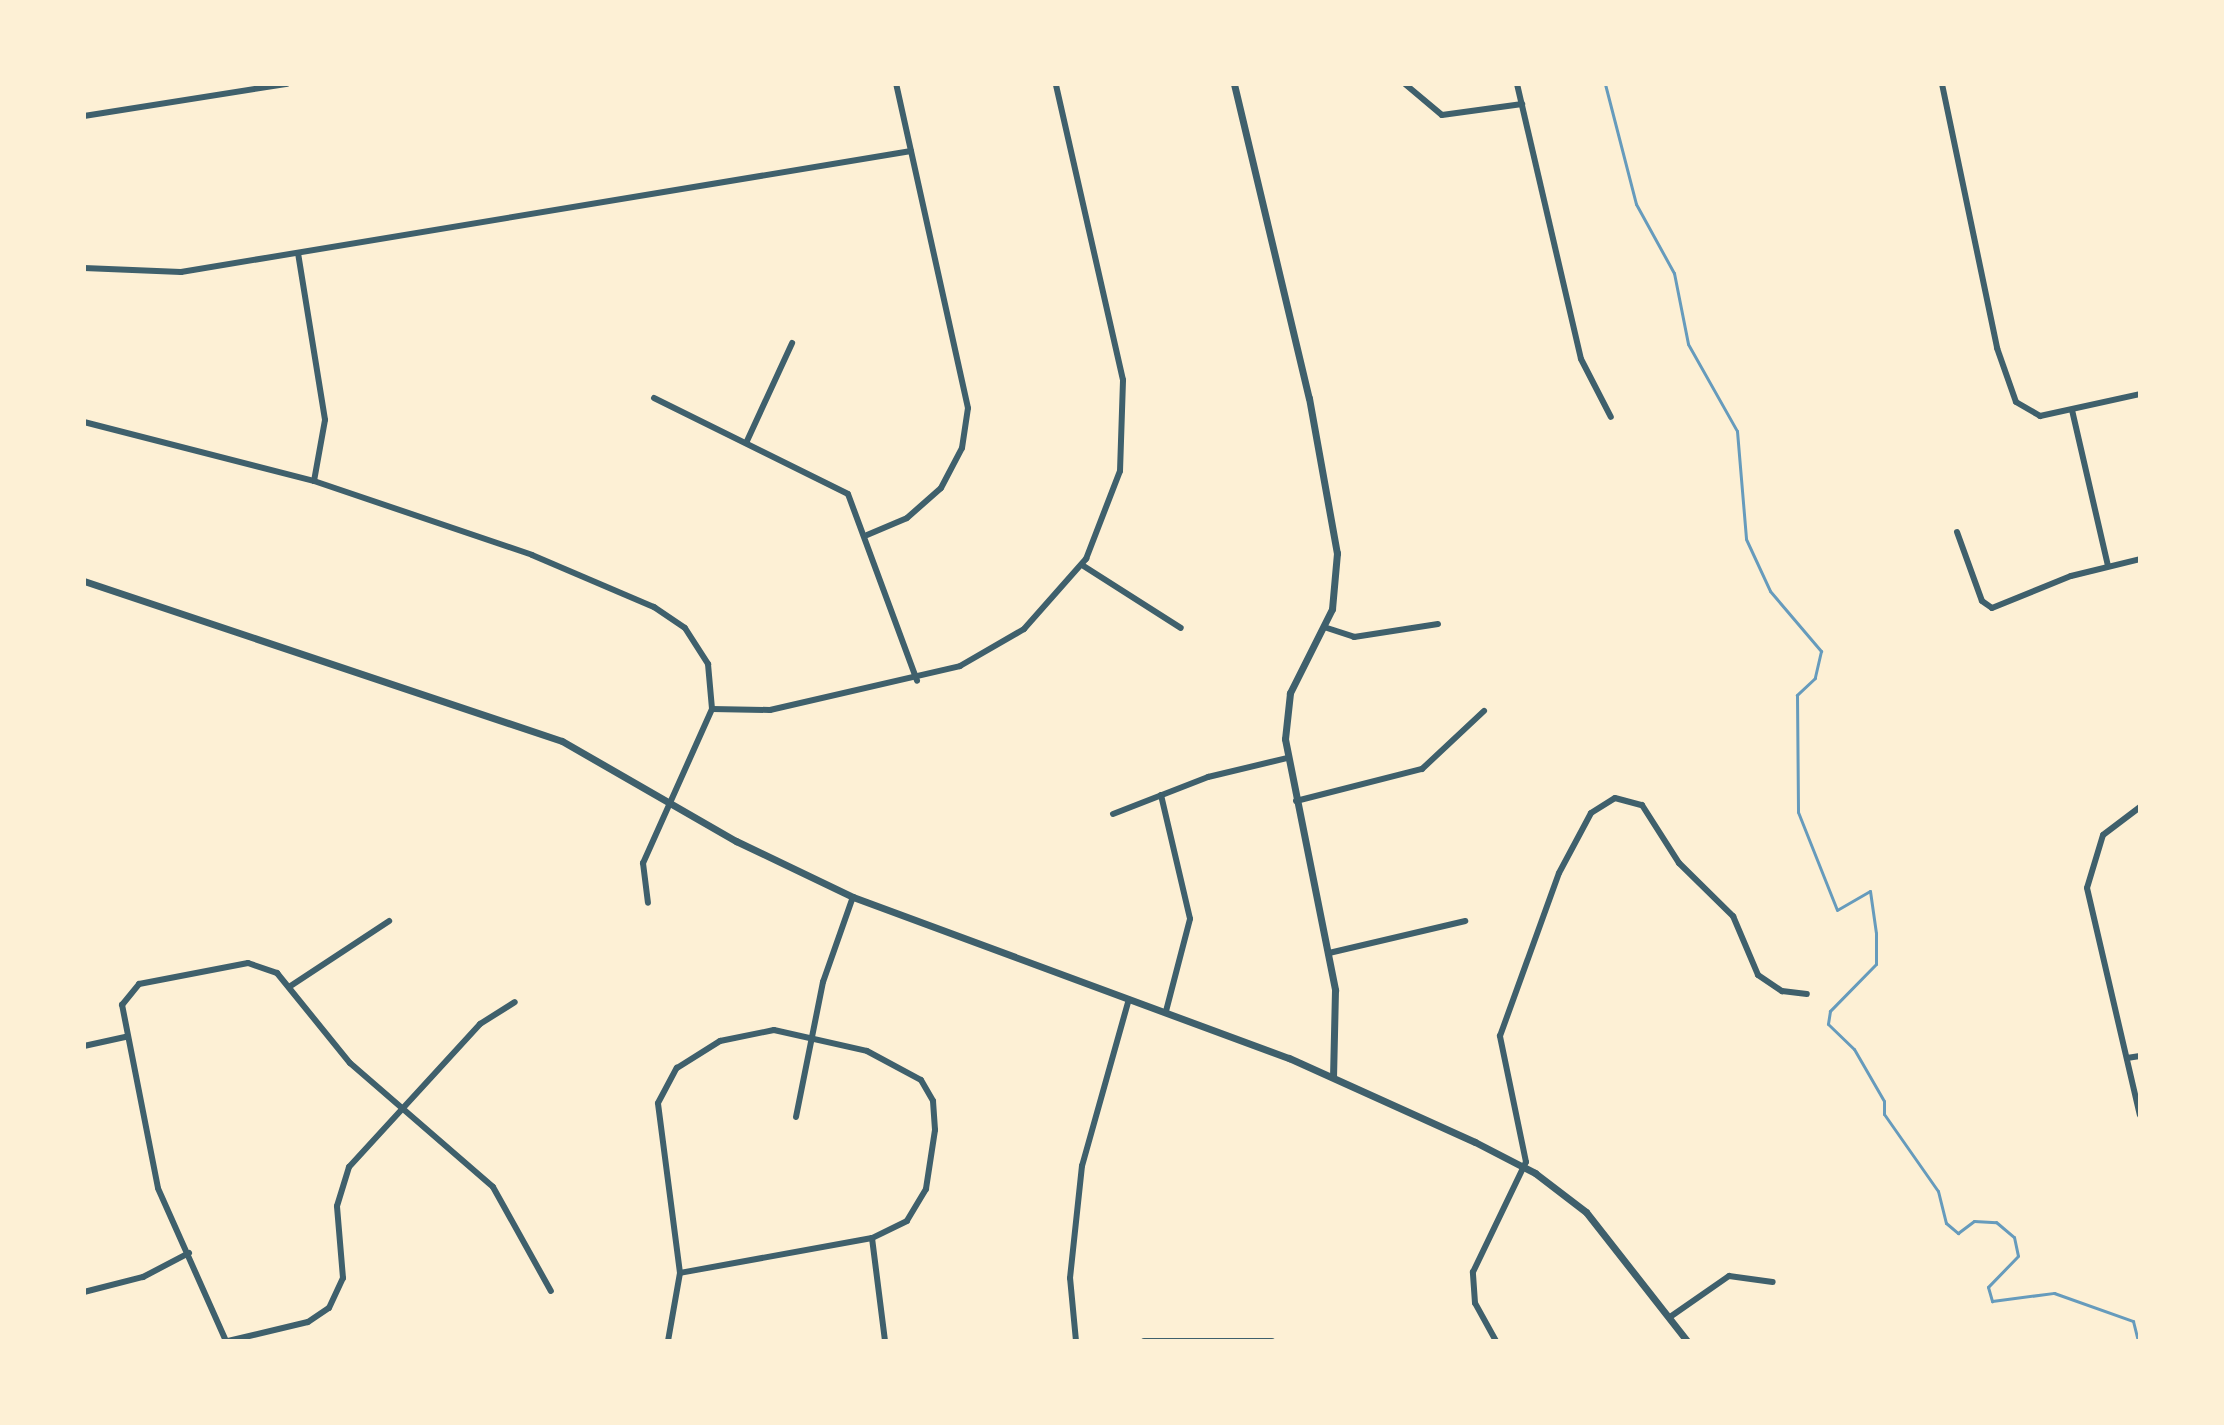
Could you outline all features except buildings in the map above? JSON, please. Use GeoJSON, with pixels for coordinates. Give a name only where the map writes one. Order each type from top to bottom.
{"type":"FeatureCollection","features":[{"type":"Feature","properties":{"kind":"street"},"geometry":{"type":"LineString","coordinates":[[84,116],[287,84]]}},
{"type":"Feature","properties":{"kind":"street"},"geometry":{"type":"LineString","coordinates":[[867,535],[907,518],[935,495],[966,429],[967,389],[896,84]]}},
{"type":"Feature","properties":{"kind":"street"},"geometry":{"type":"LineString","coordinates":[[712,709],[770,710],[917,681],[1003,644],[1040,615],[1082,565],[1116,489],[1124,392],[1056,84]]}},
{"type":"Feature","properties":{"kind":"street"},"geometry":{"type":"LineString","coordinates":[[1234,84],[1332,515],[1338,578],[1324,627],[1287,706],[1287,758],[1329,953],[1339,1025],[1333,1077]]}},
{"type":"Feature","properties":{"kind":"street"},"geometry":{"type":"LineString","coordinates":[[1405,84],[1442,115],[1522,104]]}},
{"type":"Feature","properties":{"kind":"street"},"geometry":{"type":"LineString","coordinates":[[1517,84],[1581,359],[1611,417]]}},
{"type":"Feature","properties":{"kind":"street"},"geometry":{"type":"LineString","coordinates":[[1942,84],[1997,348],[2016,402],[2033,415],[2072,410],[2140,394]]}},
{"type":"Feature","properties":{"kind":"street"},"geometry":{"type":"LineString","coordinates":[[84,268],[144,275],[298,253],[911,151]]}},
{"type":"Feature","properties":{"kind":"street"},"geometry":{"type":"LineString","coordinates":[[298,253],[325,420],[314,481]]}},
{"type":"Feature","properties":{"kind":"street"},"geometry":{"type":"LineString","coordinates":[[747,441],[792,343]]}},
{"type":"Feature","properties":{"kind":"street"},"geometry":{"type":"LineString","coordinates":[[654,398],[839,486],[867,535],[917,681]]}},
{"type":"Feature","properties":{"kind":"street"},"geometry":{"type":"LineString","coordinates":[[2072,410],[2108,566]]}},
{"type":"Feature","properties":{"kind":"street"},"geometry":{"type":"LineString","coordinates":[[84,422],[314,481],[532,555],[664,613],[704,655],[712,709],[643,863],[648,903]]}},
{"type":"Feature","properties":{"kind":"street"},"geometry":{"type":"LineString","coordinates":[[1957,532],[1982,601],[1992,608],[2108,566],[2140,559]]}},
{"type":"Feature","properties":{"kind":"street"},"geometry":{"type":"LineString","coordinates":[[1082,565],[1181,628]]}},
{"type":"Feature","properties":{"kind":"street"},"geometry":{"type":"LineString","coordinates":[[84,581],[529,728],[853,897],[1166,1011],[1333,1077],[1525,1167],[1586,1212],[1687,1341]]}},
{"type":"Feature","properties":{"kind":"street"},"geometry":{"type":"LineString","coordinates":[[1324,627],[1354,637],[1438,624]]}},
{"type":"Feature","properties":{"kind":"street"},"geometry":{"type":"LineString","coordinates":[[1296,801],[1422,769],[1484,711]]}},
{"type":"Feature","properties":{"kind":"street"},"geometry":{"type":"LineString","coordinates":[[1113,814],[1161,795],[1287,758]]}},
{"type":"Feature","properties":{"kind":"street"},"geometry":{"type":"LineString","coordinates":[[1161,795],[1190,919],[1166,1011]]}},
{"type":"Feature","properties":{"kind":"street"},"geometry":{"type":"LineString","coordinates":[[1496,1341],[1475,1303],[1473,1272],[1525,1167],[1501,1055],[1503,1018],[1573,842],[1606,801],[1623,797],[1642,805],[1679,863],[1733,916],[1758,975],[1782,991],[1807,994]]}},
{"type":"Feature","properties":{"kind":"street"},"geometry":{"type":"LineString","coordinates":[[2140,807],[2103,835],[2088,872],[2088,899],[2140,1115]]}},
{"type":"Feature","properties":{"kind":"street"},"geometry":{"type":"LineString","coordinates":[[796,1117],[811,1034],[853,897]]}},
{"type":"Feature","properties":{"kind":"street"},"geometry":{"type":"LineString","coordinates":[[289,987],[389,921]]}},
{"type":"Feature","properties":{"kind":"street"},"geometry":{"type":"LineString","coordinates":[[1329,953],[1465,921]]}},
{"type":"Feature","properties":{"kind":"street"},"geometry":{"type":"LineString","coordinates":[[515,1002],[480,1024],[402,1109],[343,1179],[337,1206],[343,1278],[336,1300],[308,1322],[227,1341],[158,1188],[125,1037],[124,997],[147,981],[255,962],[289,987],[350,1063],[402,1109],[502,1198],[551,1291]]}},
{"type":"Feature","properties":{"kind":"street"},"geometry":{"type":"LineString","coordinates":[[1076,1341],[1070,1278],[1082,1166],[1129,999]]}},
{"type":"Feature","properties":{"kind":"street"},"geometry":{"type":"LineString","coordinates":[[668,1341],[680,1273],[658,1113],[667,1080],[690,1056],[733,1036],[811,1034],[888,1059],[921,1080],[935,1114],[923,1196],[907,1221],[872,1238],[680,1273]]}},
{"type":"Feature","properties":{"kind":"street"},"geometry":{"type":"LineString","coordinates":[[84,1046],[125,1037]]}},
{"type":"Feature","properties":{"kind":"street"},"geometry":{"type":"LineString","coordinates":[[2127,1058],[2140,1056]]}},
{"type":"Feature","properties":{"kind":"street"},"geometry":{"type":"LineString","coordinates":[[872,1238],[885,1341]]}},
{"type":"Feature","properties":{"kind":"street"},"geometry":{"type":"LineString","coordinates":[[84,1292],[143,1277],[189,1253]]}},
{"type":"Feature","properties":{"kind":"street"},"geometry":{"type":"LineString","coordinates":[[1670,1317],[1729,1276],[1773,1282]]}},
{"type":"Feature","properties":{"kind":"street"},"geometry":{"type":"LineString","coordinates":[[1144,1341],[1272,1341]]}},
{"type":"Feature","properties":{"kind":"waterway"},"geometry":{"type":"LineString","coordinates":[[1605,84],[1636,204],[1674,273],[1688,344],[1737,431],[1746,539],[1770,591],[1821,651],[1815,678],[1797,695],[1798,812],[1837,910],[1870,891],[1876,933],[1876,964],[1830,1011],[1828,1024],[1854,1049],[1884,1101],[1884,1114],[1938,1191],[1946,1223],[1958,1233],[1974,1221],[1996,1222],[2014,1237],[2018,1256],[1988,1287],[1992,1301],[2054,1293],[2133,1321],[2138,1341]]}}]}
